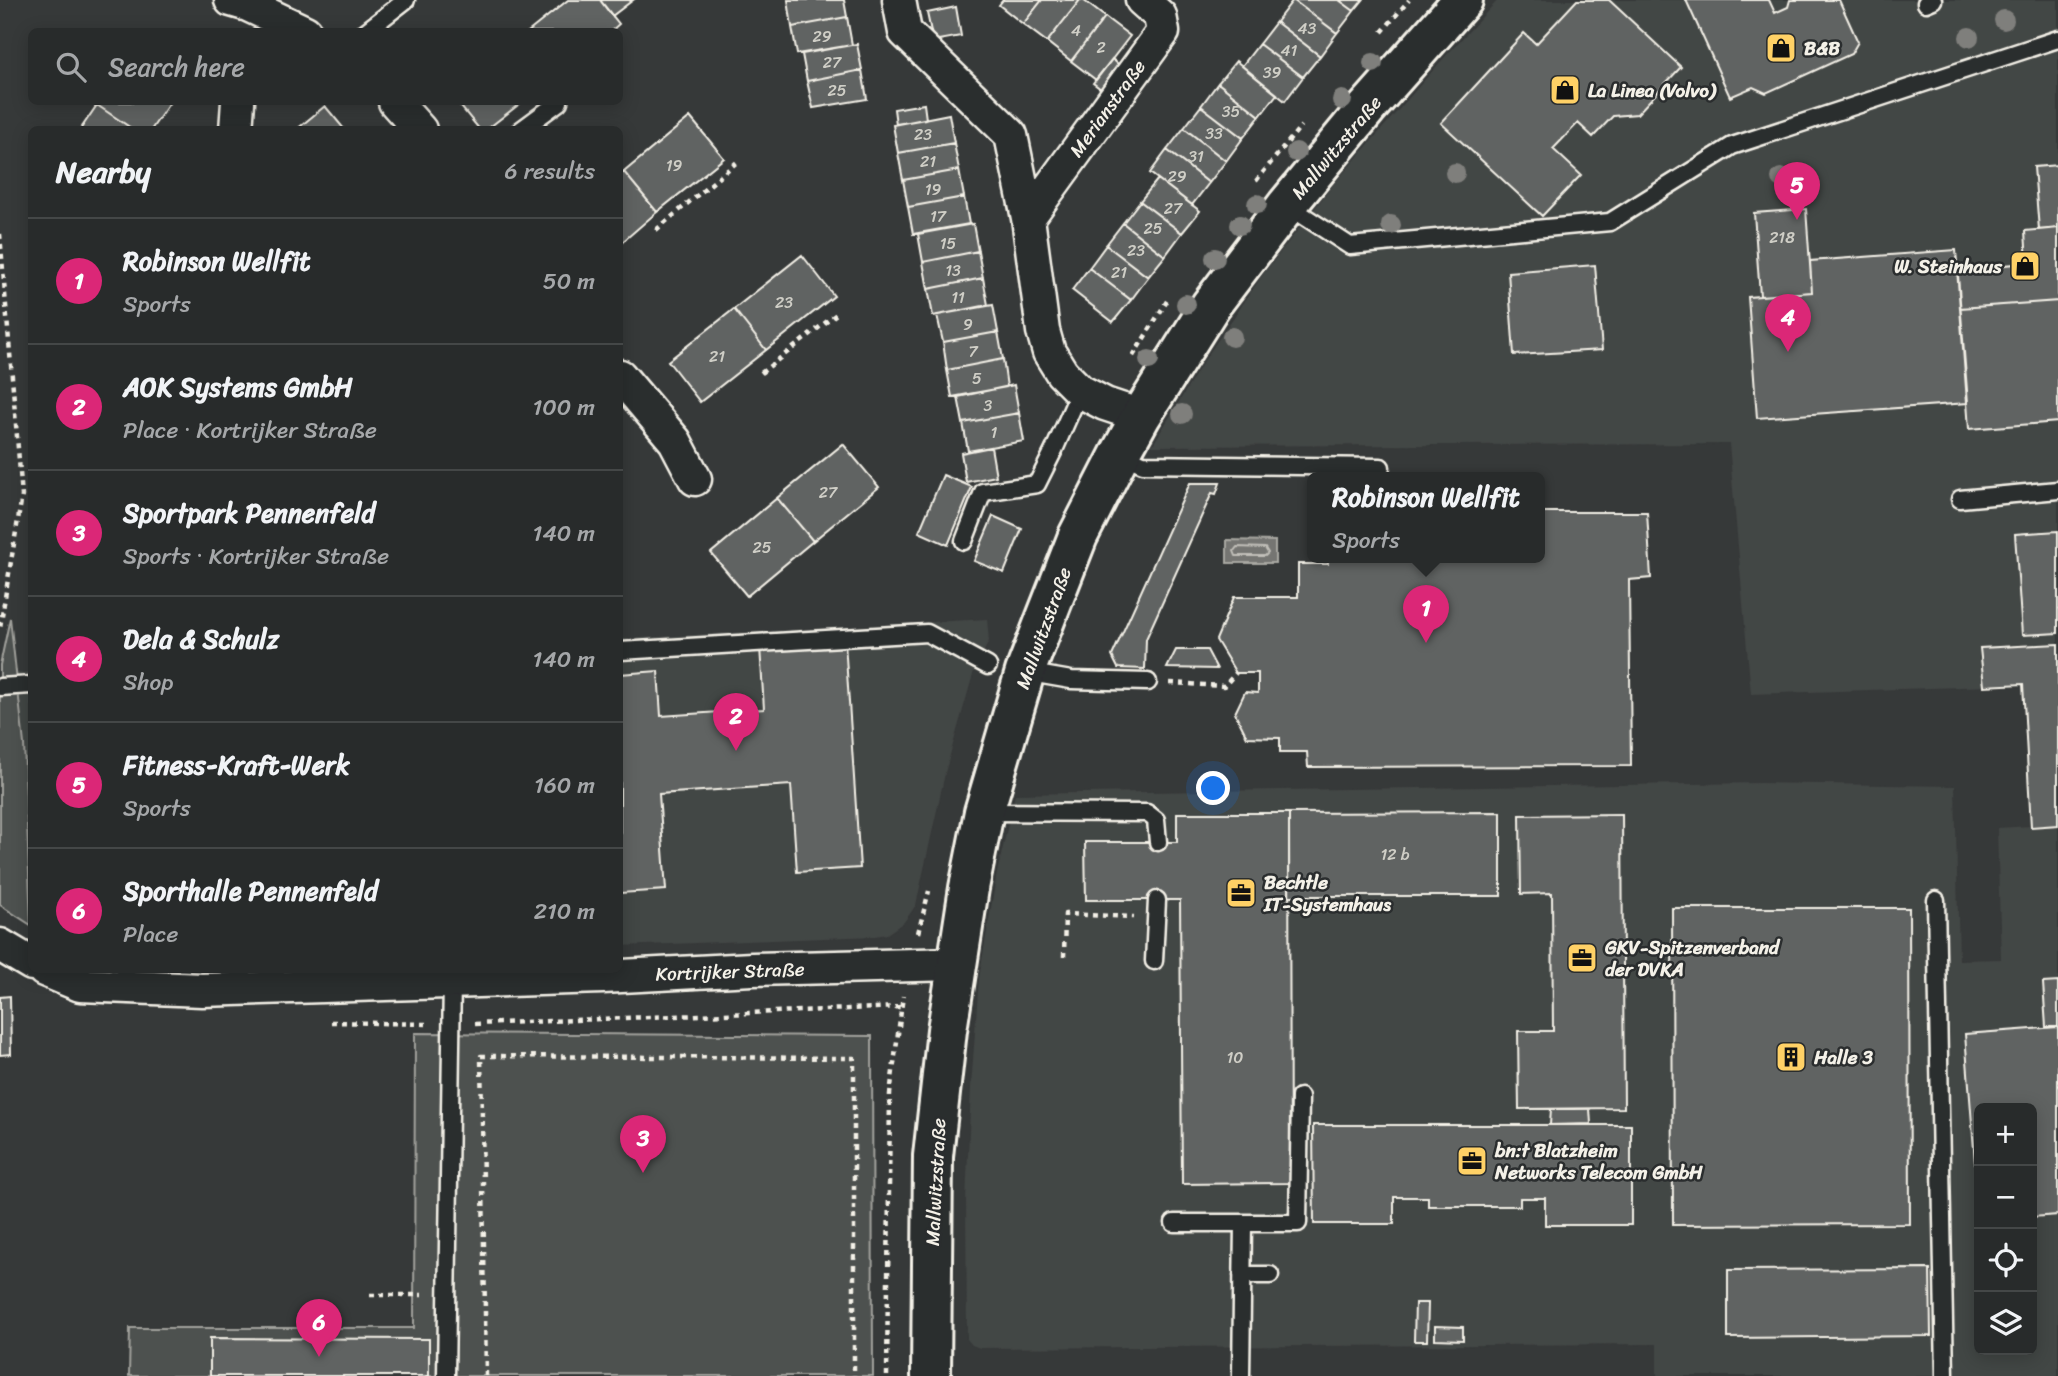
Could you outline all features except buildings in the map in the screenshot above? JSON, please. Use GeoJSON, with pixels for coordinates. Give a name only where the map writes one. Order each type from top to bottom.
{"type":"FeatureCollection","features":[{"type":"Feature","properties":{"kind":"street"},"geometry":{"type":"LineString","coordinates":[[900,0],[905,32],[1011,135],[1028,218],[1043,331],[1049,352],[1062,373],[1080,391],[1105,404],[1141,416]]}},
{"type":"Feature","properties":{"kind":"street","name":"Merianstraße"},"geometry":{"type":"LineString","coordinates":[[1028,218],[1163,32],[1160,16],[1142,0]]}},
{"type":"Feature","properties":{"kind":"street","name":"Mallwitzstraße"},"geometry":{"type":"LineString","coordinates":[[931,1376],[933,1156],[947,1030],[984,812],[1025,672],[1078,536],[1141,416],[1211,304],[1287,205],[1450,4]]}},
{"type":"Feature","properties":{"kind":"street"},"geometry":{"type":"LineString","coordinates":[[242,12],[292,28]]}},
{"type":"Feature","properties":{"kind":"street"},"geometry":{"type":"LineString","coordinates":[[236,126],[238,105]]}},
{"type":"Feature","properties":{"kind":"street"},"geometry":{"type":"LineString","coordinates":[[398,105],[416,126]]}},
{"type":"Feature","properties":{"kind":"street"},"geometry":{"type":"LineString","coordinates":[[623,380],[675,441],[695,479]]}},
{"type":"Feature","properties":{"kind":"street"},"geometry":{"type":"LineString","coordinates":[[0,945],[28,962]]}},
{"type":"Feature","properties":{"kind":"street","name":"Kortrijker Straße"},"geometry":{"type":"LineString","coordinates":[[51,973],[80,985],[202,990],[957,964]]}},
{"type":"Feature","properties":{"kind":"lane"},"geometry":{"type":"LineString","coordinates":[[370,28],[406,0]]}},
{"type":"Feature","properties":{"kind":"lane"},"geometry":{"type":"LineString","coordinates":[[1287,205],[1350,246],[1609,222],[1732,146],[2058,39]]}},
{"type":"Feature","properties":{"kind":"lane"},"geometry":{"type":"LineString","coordinates":[[525,126],[554,105]]}},
{"type":"Feature","properties":{"kind":"lane"},"geometry":{"type":"LineString","coordinates":[[964,541],[983,492],[1037,484],[1080,391]]}},
{"type":"Feature","properties":{"kind":"lane"},"geometry":{"type":"LineString","coordinates":[[1120,454],[1143,464],[1381,467]]}},
{"type":"Feature","properties":{"kind":"lane"},"geometry":{"type":"LineString","coordinates":[[1960,499],[2058,490]]}},
{"type":"Feature","properties":{"kind":"lane"},"geometry":{"type":"LineString","coordinates":[[623,651],[927,633],[988,666]]}},
{"type":"Feature","properties":{"kind":"lane"},"geometry":{"type":"LineString","coordinates":[[1025,672],[1071,680],[1148,682]]}},
{"type":"Feature","properties":{"kind":"lane"},"geometry":{"type":"LineString","coordinates":[[0,687],[28,685]]}},
{"type":"Feature","properties":{"kind":"lane"},"geometry":{"type":"LineString","coordinates":[[984,812],[1147,813],[1156,820],[1158,842]]}},
{"type":"Feature","properties":{"kind":"lane"},"geometry":{"type":"LineString","coordinates":[[1154,961],[1157,900]]}},
{"type":"Feature","properties":{"kind":"lane"},"geometry":{"type":"LineString","coordinates":[[1936,900],[1945,1376]]}},
{"type":"Feature","properties":{"kind":"lane"},"geometry":{"type":"LineString","coordinates":[[446,1376],[452,980]]}},
{"type":"Feature","properties":{"kind":"lane"},"geometry":{"type":"LineString","coordinates":[[1174,1223],[1298,1223],[1300,1097]]}},
{"type":"Feature","properties":{"kind":"lane"},"geometry":{"type":"LineString","coordinates":[[1241,1376],[1243,1224]]}},
{"type":"Feature","properties":{"kind":"lane"},"geometry":{"type":"LineString","coordinates":[[1242,1275],[1270,1275]]}},
{"type":"Feature","properties":{"kind":"path"},"geometry":{"type":"LineString","coordinates":[[656,230],[737,162]]}},
{"type":"Feature","properties":{"kind":"path"},"geometry":{"type":"LineString","coordinates":[[0,234],[22,496],[0,627]]}},
{"type":"Feature","properties":{"kind":"path"},"geometry":{"type":"LineString","coordinates":[[761,373],[839,312]]}},
{"type":"Feature","properties":{"kind":"path"},"geometry":{"type":"LineString","coordinates":[[1148,682],[1224,686],[1236,673]]}},
{"type":"Feature","properties":{"kind":"path"},"geometry":{"type":"LineString","coordinates":[[1064,957],[1065,914],[1156,918]]}},
{"type":"Feature","properties":{"kind":"path"},"geometry":{"type":"LineString","coordinates":[[486,1376],[481,1056],[854,1058],[854,1376]]}},
{"type":"Feature","properties":{"kind":"path"},"geometry":{"type":"LineString","coordinates":[[370,1295],[447,1295]]}},
{"type":"Feature","properties":{"kind":"path"},"geometry":{"type":"LineString","coordinates":[[887,1321],[887,1376]]}},
{"type":"Feature","properties":{"kind":"shaded area"},"geometry":{"type":"Polygon","coordinates":[[[1498,0],[2058,0],[2058,1376],[1657,1376],[1657,1344],[980,1348],[967,1339],[966,1200],[979,978],[997,873],[1015,794],[1760,783],[1955,786],[1959,960],[2001,959],[1997,828],[2031,826],[2023,685],[1751,694],[1729,444],[1152,446],[1205,359],[1264,273],[1333,185],[1498,0]]]}},
{"type":"Feature","properties":{"kind":"shaded area"},"geometry":{"type":"Polygon","coordinates":[[[10,618],[24,744],[28,923],[0,905],[0,665],[10,618]]]}},
{"type":"Feature","properties":{"kind":"shaded area"},"geometry":{"type":"Polygon","coordinates":[[[987,619],[989,641],[974,671],[946,769],[916,905],[904,922],[887,934],[875,936],[623,946],[623,639],[987,619]]]}},
{"type":"Feature","properties":{"kind":"shaded area"},"geometry":{"type":"Polygon","coordinates":[[[28,672],[28,833],[24,744],[16,673],[28,672]]]}},
{"type":"Feature","properties":{"kind":"shaded area"},"geometry":{"type":"Polygon","coordinates":[[[415,1033],[872,1036],[873,1376],[129,1376],[130,1328],[414,1328],[415,1033]]]}},
{"type":"Feature","properties":{"kind":"water"},"geometry":{"type":"Polygon","coordinates":[[[1227,540],[1275,541],[1275,563],[1227,563],[1227,540]]]}},
{"type":"Feature","properties":{"kind":"place","name":"B&B"},"geometry":{"type":"Point","coordinates":[1781,48]}},
{"type":"Feature","properties":{"kind":"place","name":"La Linea (Volvo)"},"geometry":{"type":"Point","coordinates":[1565,90]}},
{"type":"Feature","properties":{"kind":"place","name":"Fitness-Kraft-Werk"},"geometry":{"type":"Point","coordinates":[1797,220]}},
{"type":"Feature","properties":{"kind":"place","name":"W. Steinhaus"},"geometry":{"type":"Point","coordinates":[2025,266]}},
{"type":"Feature","properties":{"kind":"place","name":"Dela & Schulz"},"geometry":{"type":"Point","coordinates":[1788,352]}},
{"type":"Feature","properties":{"kind":"place","name":"Robinson Wellfit"},"geometry":{"type":"Point","coordinates":[1426,643]}},
{"type":"Feature","properties":{"kind":"place","name":"AOK Systems GmbH"},"geometry":{"type":"Point","coordinates":[736,751]}},
{"type":"Feature","properties":{"kind":"place","name":"Bechtle IT-Systemhaus"},"geometry":{"type":"Point","coordinates":[1241,893]}},
{"type":"Feature","properties":{"kind":"place","name":"GKV-Spitzenverband der DVKA"},"geometry":{"type":"Point","coordinates":[1582,958]}},
{"type":"Feature","properties":{"kind":"place","name":"Halle 3"},"geometry":{"type":"Point","coordinates":[1791,1057]}},
{"type":"Feature","properties":{"kind":"place","name":"bn:t Blatzheim Networks Telecom GmbH"},"geometry":{"type":"Point","coordinates":[1472,1161]}},
{"type":"Feature","properties":{"kind":"place","name":"Sportpark Pennenfeld"},"geometry":{"type":"Point","coordinates":[643,1173]}},
{"type":"Feature","properties":{"kind":"place","name":"Sporthalle Pennenfeld"},"geometry":{"type":"Point","coordinates":[319,1357]}}]}
